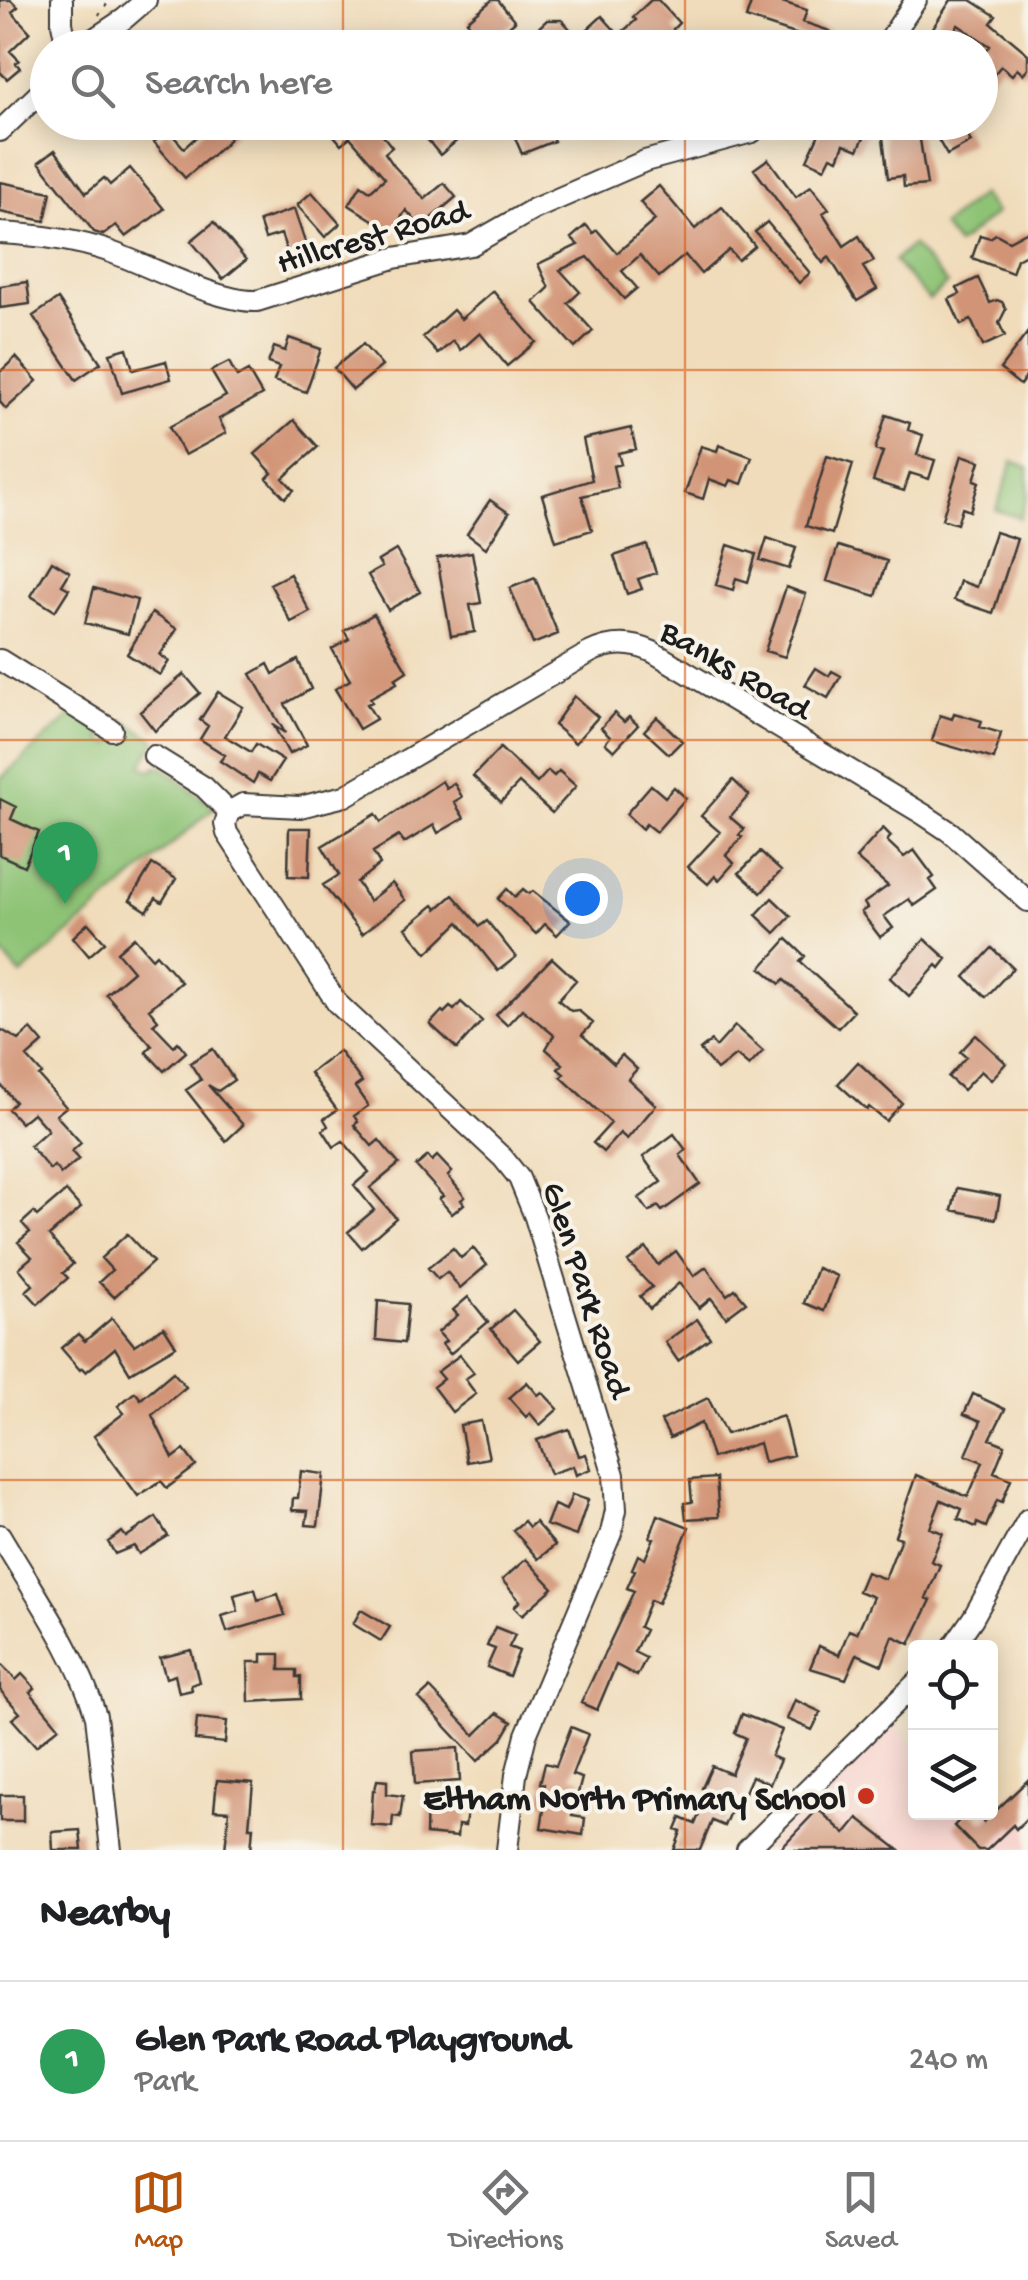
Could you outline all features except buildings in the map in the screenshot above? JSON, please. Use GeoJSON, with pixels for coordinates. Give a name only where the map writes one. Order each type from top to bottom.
{"type":"FeatureCollection","features":[{"type":"Feature","properties":{"kind":"street"},"geometry":{"type":"LineString","coordinates":[[109,30],[146,0]]}},
{"type":"Feature","properties":{"kind":"street"},"geometry":{"type":"LineString","coordinates":[[896,30],[916,0]]}},
{"type":"Feature","properties":{"kind":"street"},"geometry":{"type":"LineString","coordinates":[[62,6],[75,30]]}},
{"type":"Feature","properties":{"kind":"street"},"geometry":{"type":"LineString","coordinates":[[0,131],[30,102]]}},
{"type":"Feature","properties":{"kind":"street","name":"Hillcrest Road"},"geometry":{"type":"LineString","coordinates":[[0,234],[86,244],[237,300],[257,300],[378,262],[471,245],[534,208],[645,161],[722,140]]}},
{"type":"Feature","properties":{"kind":"street","name":"Banks Road"},"geometry":{"type":"LineString","coordinates":[[228,812],[243,804],[300,807],[345,796],[589,652],[603,646],[628,644],[665,660],[923,814],[950,832],[1028,901]]}},
{"type":"Feature","properties":{"kind":"street"},"geometry":{"type":"LineString","coordinates":[[0,660],[112,730]]}},
{"type":"Feature","properties":{"kind":"street"},"geometry":{"type":"LineString","coordinates":[[154,756],[204,787],[228,812]]}},
{"type":"Feature","properties":{"kind":"street","name":"Glen Park Road"},"geometry":{"type":"LineString","coordinates":[[228,812],[227,833],[337,1003],[504,1158],[520,1178],[611,1463],[616,1498],[611,1533],[526,1734],[516,1775],[507,1850]]}},
{"type":"Feature","properties":{"kind":"street"},"geometry":{"type":"LineString","coordinates":[[957,1640],[1028,1520]]}},
{"type":"Feature","properties":{"kind":"street"},"geometry":{"type":"LineString","coordinates":[[0,1534],[72,1657],[90,1696],[96,1716],[111,1850]]}},
{"type":"Feature","properties":{"kind":"street"},"geometry":{"type":"LineString","coordinates":[[747,1850],[908,1691]]}},
{"type":"Feature","properties":{"kind":"shaded area","name":"Eltham North Primary School"},"geometry":{"type":"Polygon","coordinates":[[[896,1724],[908,1738],[908,1820],[998,1820],[998,1806],[1028,1779],[1028,1850],[763,1850],[896,1724]]]}},
{"type":"Feature","properties":{"kind":"green space"},"geometry":{"type":"Polygon","coordinates":[[[981,194],[996,213],[957,245],[942,226],[981,194]]]}},
{"type":"Feature","properties":{"kind":"green space"},"geometry":{"type":"Polygon","coordinates":[[[912,245],[947,284],[929,300],[894,261],[912,245]]]}},
{"type":"Feature","properties":{"kind":"green space"},"geometry":{"type":"Polygon","coordinates":[[[1013,461],[1028,467],[1028,494],[1020,518],[996,510],[1013,461]]]}},
{"type":"Feature","properties":{"kind":"green space"},"geometry":{"type":"Polygon","coordinates":[[[75,712],[103,733],[101,739],[110,745],[125,721],[156,740],[142,765],[152,771],[156,766],[163,767],[214,808],[21,975],[0,951],[0,779],[75,712]]]}},
{"type":"Feature","properties":{"kind":"place","name":"Glen Park Road Playground"},"geometry":{"type":"Point","coordinates":[65,904]}},
{"type":"Feature","properties":{"kind":"place","name":"Eltham North Primary School"},"geometry":{"type":"Point","coordinates":[866,1796]}}]}
